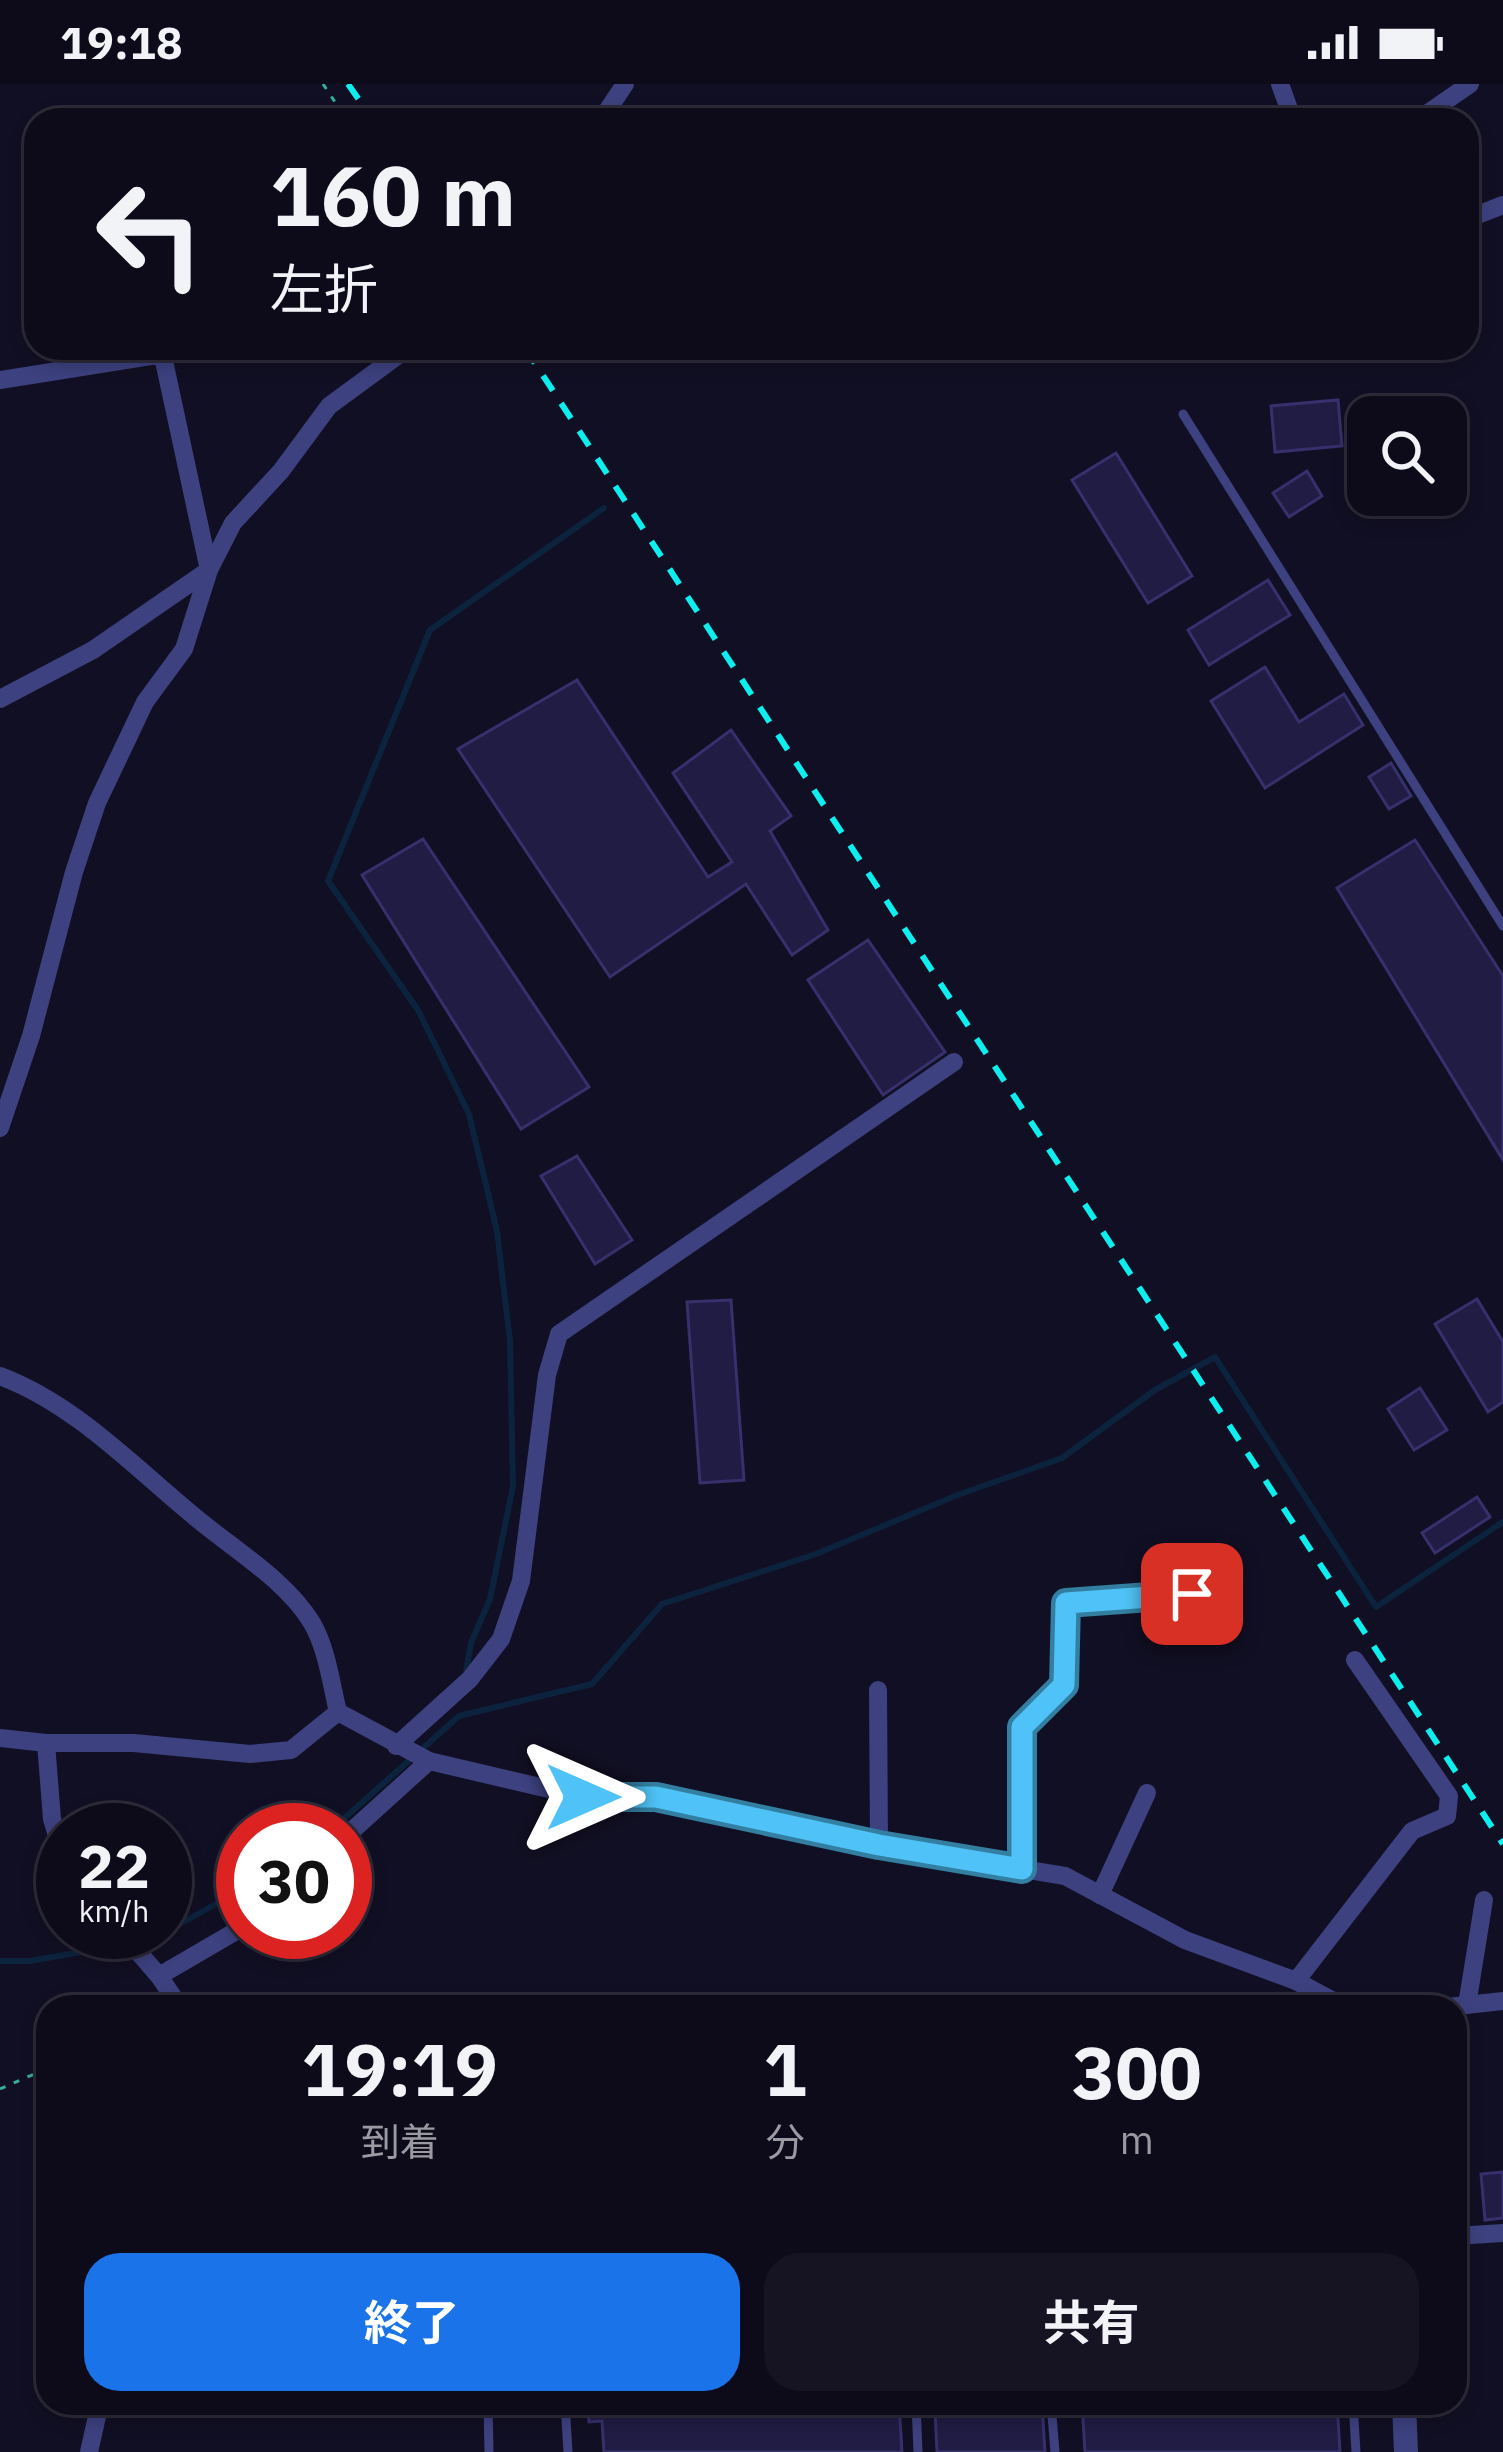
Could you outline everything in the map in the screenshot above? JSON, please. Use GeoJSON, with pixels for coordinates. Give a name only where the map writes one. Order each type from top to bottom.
{"type":"FeatureCollection","features":[{"type":"Feature","properties":{"kind":"street"},"geometry":{"type":"LineString","coordinates":[[1435,108],[1470,84]]}},
{"type":"Feature","properties":{"kind":"street"},"geometry":{"type":"LineString","coordinates":[[0,380],[126,360]]}},
{"type":"Feature","properties":{"kind":"street"},"geometry":{"type":"LineString","coordinates":[[163,360],[209,570]]}},
{"type":"Feature","properties":{"kind":"street"},"geometry":{"type":"LineString","coordinates":[[0,1128],[97,803],[145,702],[184,649],[209,570],[233,523],[281,471],[329,406],[392,360]]}},
{"type":"Feature","properties":{"kind":"street"},"geometry":{"type":"LineString","coordinates":[[0,699],[93,650],[209,570]]}},
{"type":"Feature","properties":{"kind":"street"},"geometry":{"type":"LineString","coordinates":[[397,1746],[470,1679],[500,1639],[521,1581],[547,1375],[559,1334],[954,1062]]}},
{"type":"Feature","properties":{"kind":"street"},"geometry":{"type":"LineString","coordinates":[[0,1376],[24,1385],[86,1425],[291,1598],[311,1623],[338,1712],[429,1761],[583,1797],[656,1797],[879,1845],[1065,1876],[1185,1940],[1321,1995]]}},
{"type":"Feature","properties":{"kind":"street"},"geometry":{"type":"LineString","coordinates":[[1022,1869],[1022,1727],[1064,1685],[1066,1603],[1192,1594]]}},
{"type":"Feature","properties":{"kind":"street"},"geometry":{"type":"LineString","coordinates":[[1296,1982],[1412,1831],[1447,1816],[1449,1796],[1355,1660]]}},
{"type":"Feature","properties":{"kind":"street"},"geometry":{"type":"LineString","coordinates":[[878,1690],[879,1845]]}},
{"type":"Feature","properties":{"kind":"street"},"geometry":{"type":"LineString","coordinates":[[0,1738],[250,1754],[291,1750],[338,1712]]}},
{"type":"Feature","properties":{"kind":"street"},"geometry":{"type":"LineString","coordinates":[[46,1743],[51,1803]]}},
{"type":"Feature","properties":{"kind":"street"},"geometry":{"type":"LineString","coordinates":[[372,1813],[429,1761]]}},
{"type":"Feature","properties":{"kind":"street"},"geometry":{"type":"LineString","coordinates":[[1100,1895],[1147,1793]]}},
{"type":"Feature","properties":{"kind":"street"},"geometry":{"type":"LineString","coordinates":[[1460,1995],[1484,1900]]}},
{"type":"Feature","properties":{"kind":"street"},"geometry":{"type":"LineString","coordinates":[[159,1976],[216,1943]]}},
{"type":"Feature","properties":{"kind":"street"},"geometry":{"type":"LineString","coordinates":[[144,1959],[172,1995]]}},
{"type":"Feature","properties":{"kind":"street"},"geometry":{"type":"LineString","coordinates":[[1467,2005],[1503,2001]]}},
{"type":"Feature","properties":{"kind":"street"},"geometry":{"type":"LineString","coordinates":[[1467,2235],[1503,2233]]}},
{"type":"Feature","properties":{"kind":"street"},"geometry":{"type":"LineString","coordinates":[[89,2452],[97,2415]]}},
{"type":"Feature","properties":{"kind":"street"},"geometry":{"type":"LineString","coordinates":[[1404,2415],[1406,2452]]}},
{"type":"Feature","properties":{"kind":"lane"},"geometry":{"type":"LineString","coordinates":[[1183,414],[1503,926]]}},
{"type":"Feature","properties":{"kind":"lane"},"geometry":{"type":"LineString","coordinates":[[488,2415],[489,2452]]}},
{"type":"Feature","properties":{"kind":"lane"},"geometry":{"type":"LineString","coordinates":[[566,2415],[568,2452]]}},
{"type":"Feature","properties":{"kind":"lane"},"geometry":{"type":"LineString","coordinates":[[917,2415],[919,2452]]}},
{"type":"Feature","properties":{"kind":"lane"},"geometry":{"type":"LineString","coordinates":[[1052,2415],[1055,2452]]}},
{"type":"Feature","properties":{"kind":"lane"},"geometry":{"type":"LineString","coordinates":[[1354,2415],[1356,2452]]}},
{"type":"Feature","properties":{"kind":"path"},"geometry":{"type":"LineString","coordinates":[[0,2089],[36,2073]]}},
{"type":"Feature","properties":{"kind":"building"},"geometry":{"type":"Polygon","coordinates":[[[1338,400],[1342,446],[1275,452],[1271,406],[1338,400]]]}},
{"type":"Feature","properties":{"kind":"building"},"geometry":{"type":"Polygon","coordinates":[[[1116,453],[1192,576],[1148,603],[1072,480],[1116,453]]]}},
{"type":"Feature","properties":{"kind":"building"},"geometry":{"type":"Polygon","coordinates":[[[1307,471],[1322,496],[1289,517],[1273,493],[1307,471]]]}},
{"type":"Feature","properties":{"kind":"building"},"geometry":{"type":"Polygon","coordinates":[[[1268,580],[1290,615],[1209,665],[1188,630],[1268,580]]]}},
{"type":"Feature","properties":{"kind":"building"},"geometry":{"type":"Polygon","coordinates":[[[1265,667],[1299,722],[1344,694],[1363,725],[1265,788],[1211,701],[1265,667]]]}},
{"type":"Feature","properties":{"kind":"building"},"geometry":{"type":"Polygon","coordinates":[[[577,680],[708,877],[732,862],[673,773],[731,730],[791,816],[770,831],[828,930],[792,955],[746,884],[610,977],[458,749],[577,680]]]}},
{"type":"Feature","properties":{"kind":"building"},"geometry":{"type":"Polygon","coordinates":[[[1391,763],[1411,796],[1389,809],[1369,777],[1391,763]]]}},
{"type":"Feature","properties":{"kind":"building"},"geometry":{"type":"Polygon","coordinates":[[[423,839],[589,1087],[521,1129],[362,875],[423,839]]]}},
{"type":"Feature","properties":{"kind":"building"},"geometry":{"type":"Polygon","coordinates":[[[1415,840],[1503,976],[1503,1160],[1337,888],[1415,840]]]}},
{"type":"Feature","properties":{"kind":"building"},"geometry":{"type":"Polygon","coordinates":[[[868,940],[945,1052],[883,1095],[808,980],[868,940]]]}},
{"type":"Feature","properties":{"kind":"building"},"geometry":{"type":"Polygon","coordinates":[[[577,1156],[632,1240],[595,1264],[541,1176],[577,1156]]]}},
{"type":"Feature","properties":{"kind":"building"},"geometry":{"type":"Polygon","coordinates":[[[1477,1299],[1503,1342],[1503,1402],[1488,1412],[1435,1324],[1477,1299]]]}},
{"type":"Feature","properties":{"kind":"building"},"geometry":{"type":"Polygon","coordinates":[[[731,1300],[744,1480],[700,1483],[687,1302],[731,1300]]]}},
{"type":"Feature","properties":{"kind":"building"},"geometry":{"type":"Polygon","coordinates":[[[1420,1388],[1447,1430],[1414,1450],[1388,1409],[1420,1388]]]}},
{"type":"Feature","properties":{"kind":"building"},"geometry":{"type":"Polygon","coordinates":[[[1477,1497],[1490,1517],[1435,1553],[1422,1533],[1477,1497]]]}},
{"type":"Feature","properties":{"kind":"building"},"geometry":{"type":"Polygon","coordinates":[[[1503,2172],[1503,2218],[1485,2220],[1481,2174],[1503,2172]]]}},
{"type":"Feature","properties":{"kind":"building"},"geometry":{"type":"Polygon","coordinates":[[[589,2415],[900,2415],[902,2452],[604,2452],[602,2421],[589,2422],[589,2415]]]}},
{"type":"Feature","properties":{"kind":"building"},"geometry":{"type":"Polygon","coordinates":[[[935,2415],[1043,2415],[1045,2452],[937,2452],[935,2415]]]}},
{"type":"Feature","properties":{"kind":"building"},"geometry":{"type":"Polygon","coordinates":[[[1083,2415],[1338,2415],[1340,2452],[1085,2452],[1083,2415]]]}},
{"type":"Feature","properties":{"kind":"waterway"},"geometry":{"type":"LineString","coordinates":[[465,1677],[471,1643],[490,1599],[513,1486],[510,1341],[497,1231],[469,1114],[418,1010],[328,881],[430,630],[604,508]]}},
{"type":"Feature","properties":{"kind":"waterway"},"geometry":{"type":"LineString","coordinates":[[361,1803],[459,1716],[592,1684],[662,1604],[816,1554],[1062,1458],[1155,1390],[1215,1357],[1376,1607],[1503,1522]]}},
{"type":"Feature","properties":{"kind":"waterway"},"geometry":{"type":"LineString","coordinates":[[192,1917],[216,1904]]}},
{"type":"Feature","properties":{"kind":"waterway"},"geometry":{"type":"LineString","coordinates":[[0,1961],[41,1959]]}},
{"type":"Feature","properties":{"kind":"railway"},"geometry":{"type":"LineString","coordinates":[[348,84],[365,108]]}},
{"type":"Feature","properties":{"kind":"railway"},"geometry":{"type":"LineString","coordinates":[[533,360],[1503,1844]]}},
{"type":"Feature","properties":{"kind":"route"},"geometry":{"type":"LineString","coordinates":[[583,1797],[656,1797],[879,1845],[1022,1869],[1022,1727],[1064,1685],[1066,1603],[1192,1594]]}}]}
